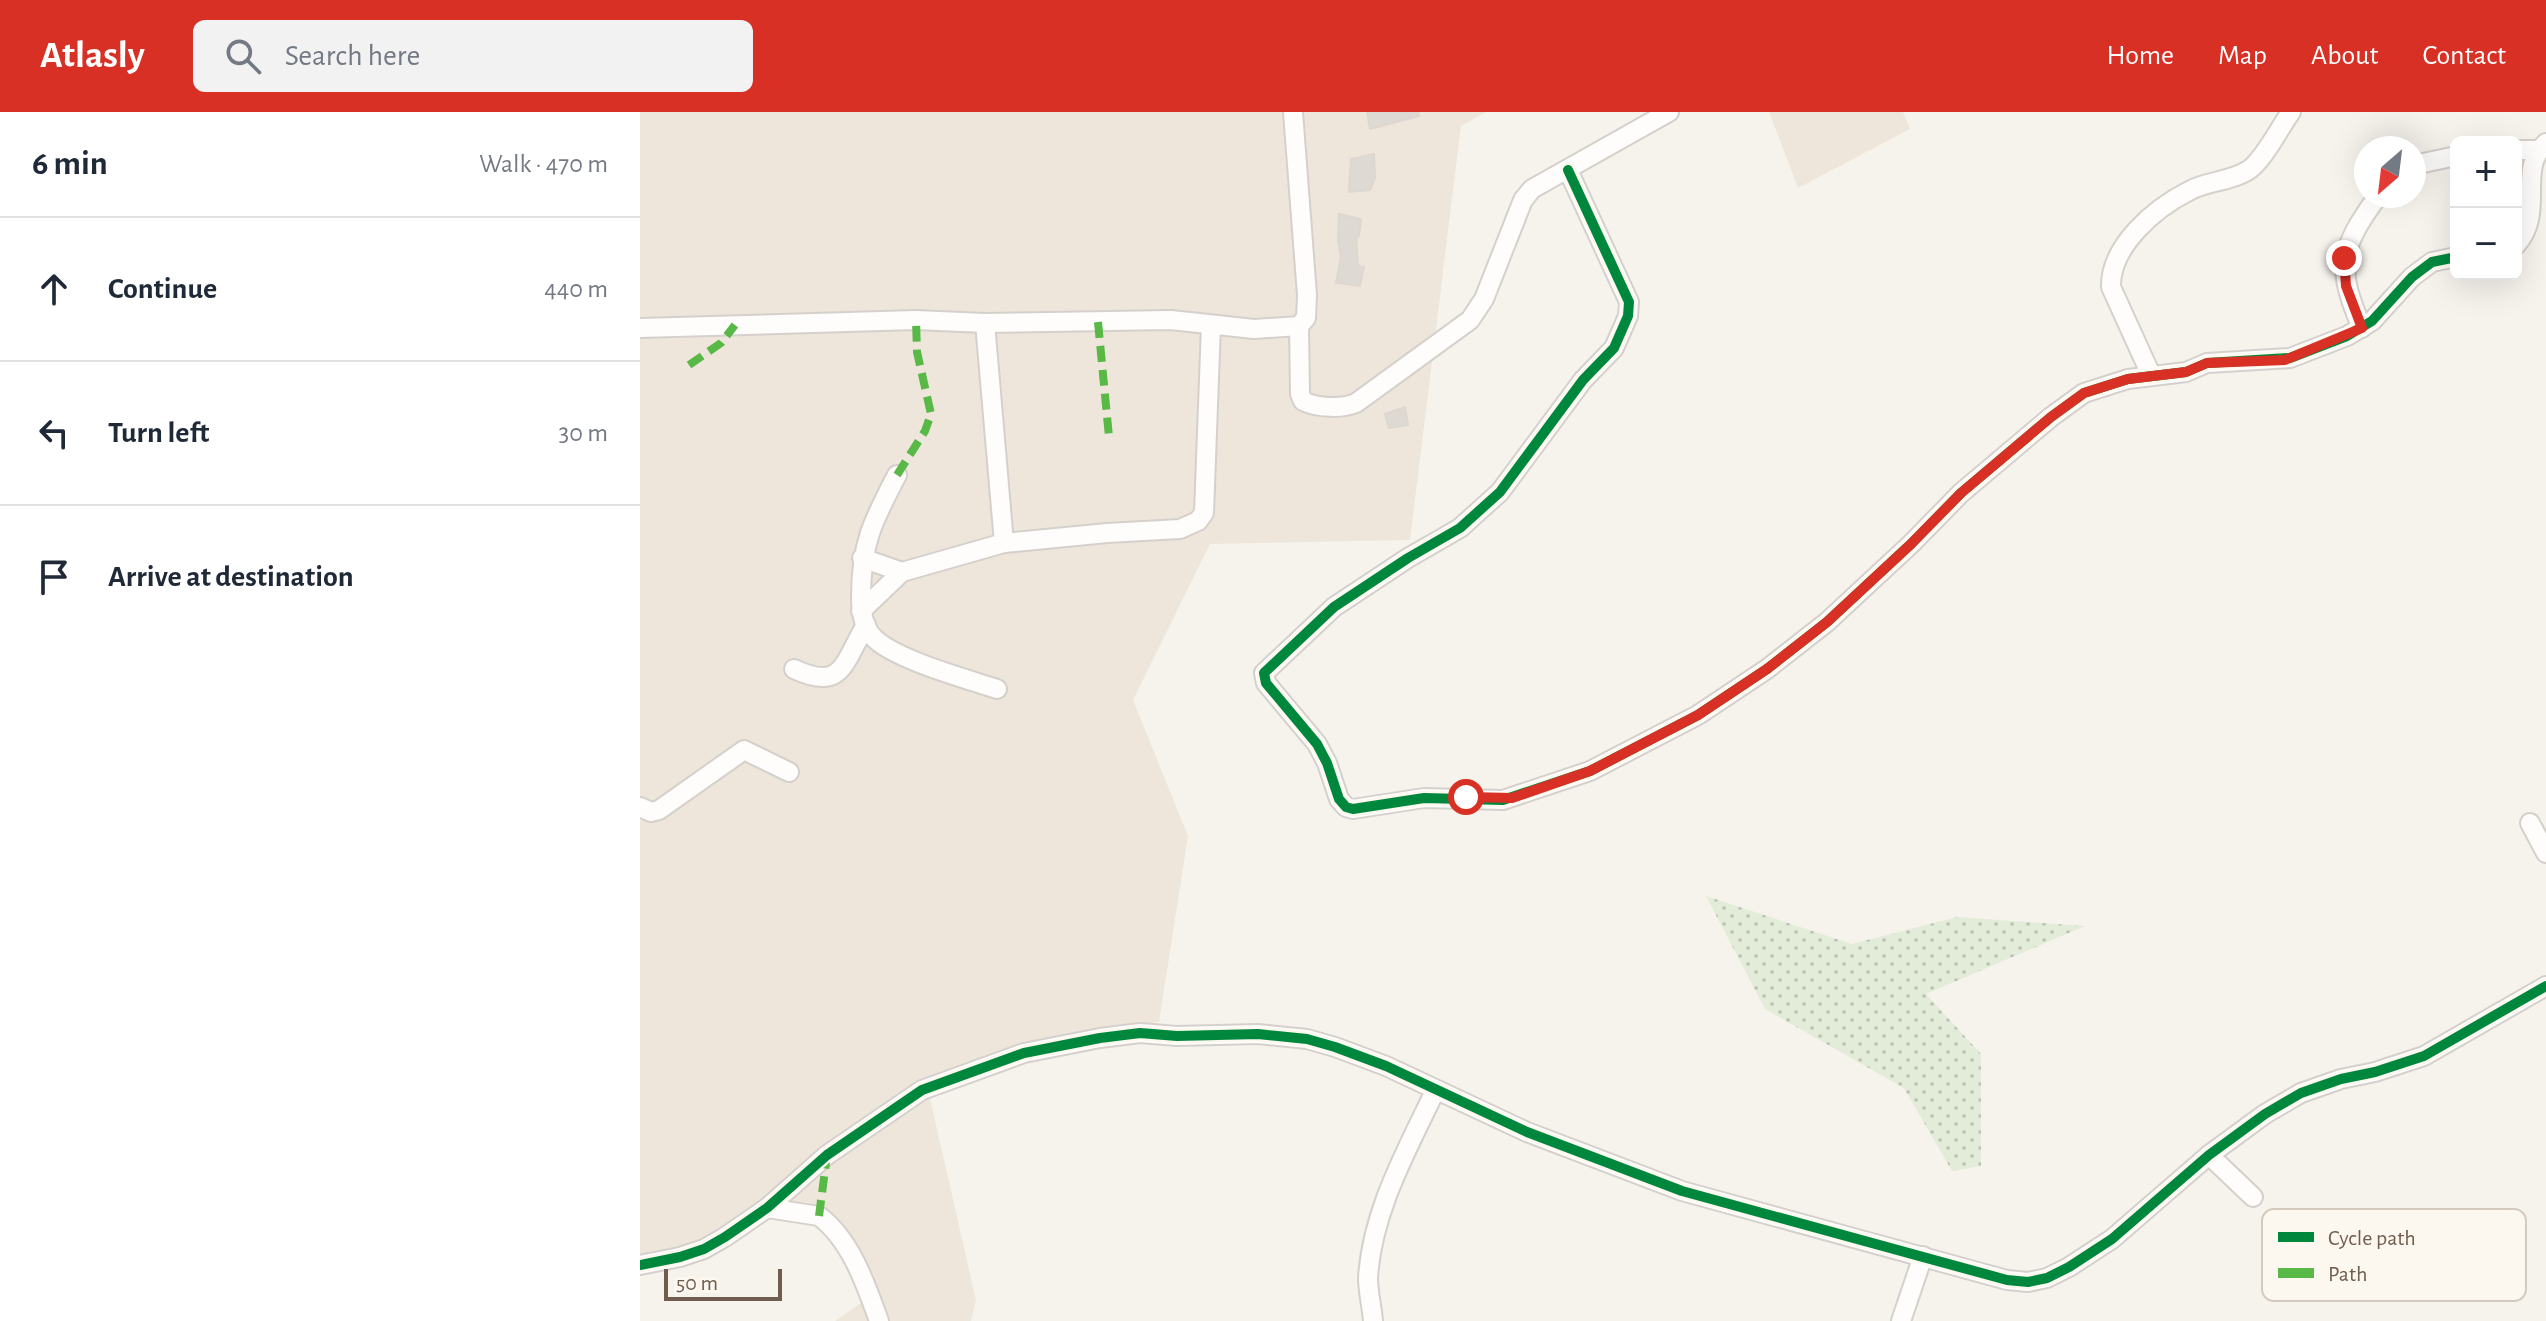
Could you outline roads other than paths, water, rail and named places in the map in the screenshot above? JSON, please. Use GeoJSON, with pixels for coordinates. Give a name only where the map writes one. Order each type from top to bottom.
{"type":"FeatureCollection","features":[{"type":"Feature","properties":{"kind":"street"},"geometry":{"type":"LineString","coordinates":[[1293,112],[1308,310],[1299,326],[1300,394],[1303,401],[1311,405],[1346,407],[1356,403],[1470,320],[1484,299],[1527,193],[1669,112]]}},
{"type":"Feature","properties":{"kind":"street"},"geometry":{"type":"LineString","coordinates":[[2151,375],[2111,287],[2115,260],[2157,212],[2190,190],[2238,175],[2254,166],[2291,112]]}},
{"type":"Feature","properties":{"kind":"street"},"geometry":{"type":"LineString","coordinates":[[2522,149],[2542,147]]}},
{"type":"Feature","properties":{"kind":"street"},"geometry":{"type":"LineString","coordinates":[[2522,240],[2539,211],[2534,160],[2542,147]]}},
{"type":"Feature","properties":{"kind":"street"},"geometry":{"type":"LineString","coordinates":[[2426,162],[2450,157]]}},
{"type":"Feature","properties":{"kind":"street"},"geometry":{"type":"LineString","coordinates":[[1568,170],[1629,302],[1628,316],[1614,348],[1583,380],[1506,485],[1475,516],[1334,607],[1264,673],[1266,683],[1317,744],[1339,799],[1346,807],[1357,809],[1424,798],[1512,798],[1590,771],[1698,715],[1767,669],[1827,622],[1961,493],[2084,393],[2104,385],[2151,375],[2186,372],[2207,363],[2285,360],[2362,328],[2412,277],[2432,262],[2450,258]]}},
{"type":"Feature","properties":{"kind":"street"},"geometry":{"type":"LineString","coordinates":[[2362,328],[2346,286],[2344,258],[2371,208]]}},
{"type":"Feature","properties":{"kind":"street"},"geometry":{"type":"LineString","coordinates":[[640,328],[916,320],[985,323],[1171,320],[1254,329],[1299,326]]}},
{"type":"Feature","properties":{"kind":"street"},"geometry":{"type":"LineString","coordinates":[[985,323],[1004,543]]}},
{"type":"Feature","properties":{"kind":"street"},"geometry":{"type":"LineString","coordinates":[[794,669],[811,677],[826,679],[836,675],[864,618],[902,572],[1004,543],[1180,529],[1198,521],[1204,513],[1211,325]]}},
{"type":"Feature","properties":{"kind":"street"},"geometry":{"type":"LineString","coordinates":[[897,475],[877,514],[862,558],[864,618],[872,637],[888,648],[997,689]]}},
{"type":"Feature","properties":{"kind":"street"},"geometry":{"type":"LineString","coordinates":[[862,558],[902,572]]}},
{"type":"Feature","properties":{"kind":"street"},"geometry":{"type":"LineString","coordinates":[[640,807],[651,812],[659,810],[744,750],[789,772]]}},
{"type":"Feature","properties":{"kind":"street"},"geometry":{"type":"LineString","coordinates":[[2530,823],[2546,853]]}},
{"type":"Feature","properties":{"kind":"street"},"geometry":{"type":"LineString","coordinates":[[640,1265],[704,1249],[767,1208],[827,1155],[922,1090],[1024,1053],[1100,1038],[1140,1033],[1177,1036],[1258,1034],[1307,1039],[1386,1066],[1527,1132],[1682,1191],[2007,1280],[2028,1282],[2047,1278],[2069,1267],[2112,1239],[2209,1155],[2265,1114],[2301,1093],[2424,1056],[2546,986]]}},
{"type":"Feature","properties":{"kind":"street"},"geometry":{"type":"LineString","coordinates":[[1373,1321],[1368,1279],[1375,1232],[1392,1181],[1435,1091]]}},
{"type":"Feature","properties":{"kind":"street"},"geometry":{"type":"LineString","coordinates":[[2209,1155],[2253,1197]]}},
{"type":"Feature","properties":{"kind":"street"},"geometry":{"type":"LineString","coordinates":[[767,1208],[819,1216],[825,1221],[848,1250],[879,1321]]}},
{"type":"Feature","properties":{"kind":"street"},"geometry":{"type":"LineString","coordinates":[[1901,1321],[1923,1256]]}}]}
